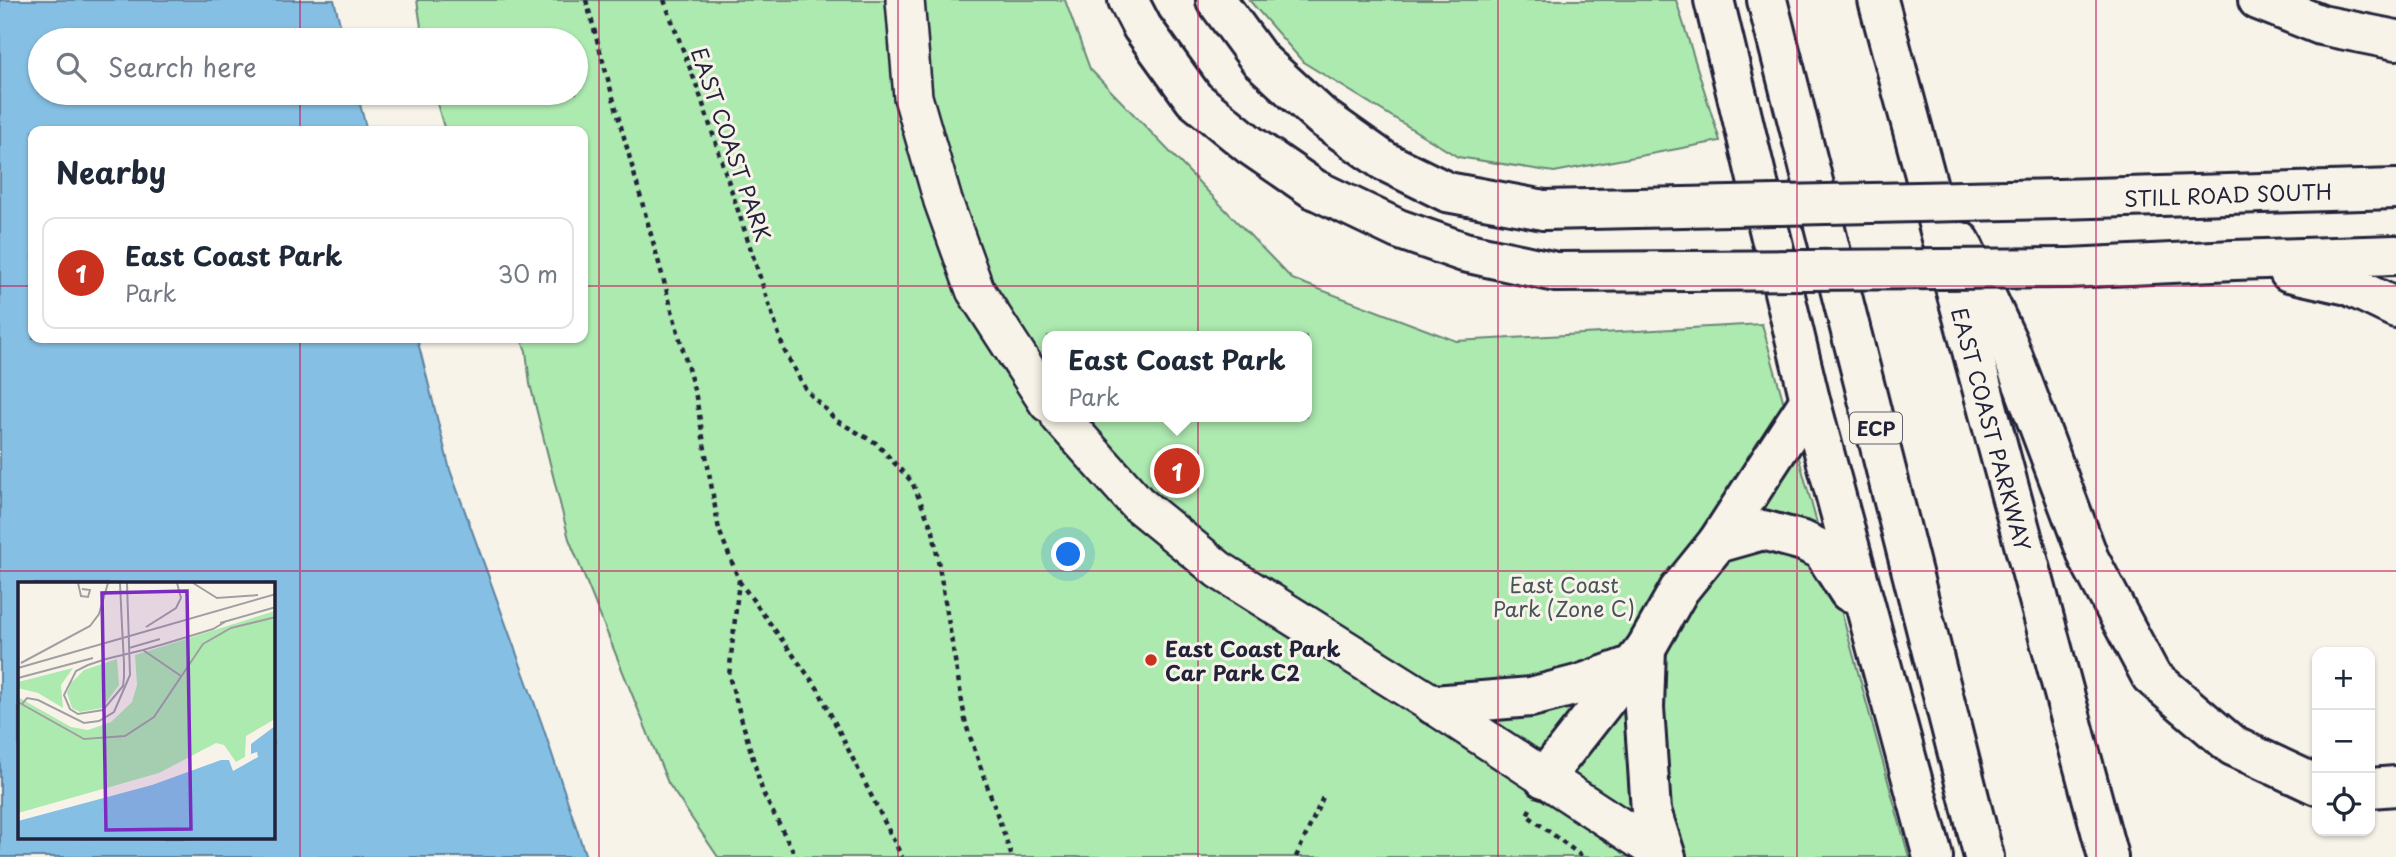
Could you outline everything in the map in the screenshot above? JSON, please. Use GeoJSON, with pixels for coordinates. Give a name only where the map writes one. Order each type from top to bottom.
{"type":"FeatureCollection","features":[{"type":"Feature","properties":{"kind":"highway"},"geometry":{"type":"LineString","coordinates":[[1128,0],[1142,27],[1194,99],[1250,145],[1314,189],[1398,229],[1464,252],[1556,272],[2070,268],[2396,255]]}},
{"type":"Feature","properties":{"kind":"highway","name":"STILL ROAD SOUTH"},"geometry":{"type":"LineString","coordinates":[[1216,0],[1260,60],[1322,117],[1384,161],[1447,192],[1544,210],[2396,189]]}},
{"type":"Feature","properties":{"kind":"highway"},"geometry":{"type":"LineString","coordinates":[[1714,0],[1810,400],[1933,857]]}},
{"type":"Feature","properties":{"kind":"highway","name":"ECP"},"geometry":{"type":"LineString","coordinates":[[1767,0],[1984,857]]}},
{"type":"Feature","properties":{"kind":"highway","name":"EAST COAST PARKWAY"},"geometry":{"type":"LineString","coordinates":[[1878,0],[2108,857]]}},
{"type":"Feature","properties":{"kind":"highway"},"geometry":{"type":"LineString","coordinates":[[2258,0],[2321,25],[2396,40]]}},
{"type":"Feature","properties":{"kind":"highway"},"geometry":{"type":"LineString","coordinates":[[1918,156],[2007,341],[2089,559],[2151,676],[2234,746],[2312,783]]}},
{"type":"Feature","properties":{"kind":"highway"},"geometry":{"type":"LineString","coordinates":[[2234,260],[2348,285],[2396,308]]}},
{"type":"Feature","properties":{"kind":"highway"},"geometry":{"type":"LineString","coordinates":[[1544,778],[1639,657],[1679,590],[1717,542],[1810,400]]}},
{"type":"Feature","properties":{"kind":"highway"},"geometry":{"type":"LineString","coordinates":[[1717,542],[1763,530],[1803,541],[1822,550],[1868,620]]}},
{"type":"Feature","properties":{"kind":"highway"},"geometry":{"type":"LineString","coordinates":[[1434,705],[1531,697],[1581,684],[1639,657]]}},
{"type":"Feature","properties":{"kind":"highway"},"geometry":{"type":"LineString","coordinates":[[1639,657],[1651,811],[1666,857]]}},
{"type":"Feature","properties":{"kind":"highway"},"geometry":{"type":"LineString","coordinates":[[2375,788],[2396,786]]}},
{"type":"Feature","properties":{"kind":"street"},"geometry":{"type":"LineString","coordinates":[[905,0],[913,97],[943,201],[975,290],[1042,394]]}},
{"type":"Feature","properties":{"kind":"street"},"geometry":{"type":"LineString","coordinates":[[1064,422],[1137,503],[1219,570],[1434,705],[1666,857]]}},
{"type":"Feature","properties":{"kind":"path"},"geometry":{"type":"LineString","coordinates":[[586,0],[696,397],[719,530],[738,580],[818,689],[902,857]]}},
{"type":"Feature","properties":{"kind":"path","name":"EAST COAST PARK"},"geometry":{"type":"LineString","coordinates":[[664,0],[699,92],[785,350],[806,390],[837,421],[876,443],[912,482],[933,531],[966,725],[1012,857]]}},
{"type":"Feature","properties":{"kind":"path"},"geometry":{"type":"LineString","coordinates":[[738,580],[729,676],[763,793],[796,857]]}},
{"type":"Feature","properties":{"kind":"path"},"geometry":{"type":"LineString","coordinates":[[1296,857],[1324,795]]}},
{"type":"Feature","properties":{"kind":"green space","name":"East Coast Park (Zone C)"},"geometry":{"type":"Polygon","coordinates":[[[417,0],[1065,0],[1090,69],[1292,279],[1456,341],[1762,324],[1909,857],[718,857],[668,783],[569,539],[530,384],[523,343],[588,343],[588,126],[444,126],[437,105],[588,105],[588,28],[421,28],[417,0]]]}},
{"type":"Feature","properties":{"kind":"green space"},"geometry":{"type":"Polygon","coordinates":[[[1249,0],[1676,0],[1720,141],[1554,172],[1458,157],[1303,62],[1249,0]]]}},
{"type":"Feature","properties":{"kind":"water"},"geometry":{"type":"Polygon","coordinates":[[[0,0],[334,0],[341,28],[28,28],[28,105],[360,105],[366,126],[28,126],[28,343],[418,343],[450,470],[542,724],[586,857],[0,857],[0,0]]]}},
{"type":"Feature","properties":{"kind":"place","name":"East Coast Park"},"geometry":{"type":"Point","coordinates":[1177,471]}},
{"type":"Feature","properties":{"kind":"place","name":"East Coast Park Car Park C2"},"geometry":{"type":"Point","coordinates":[1151,660]}}]}
